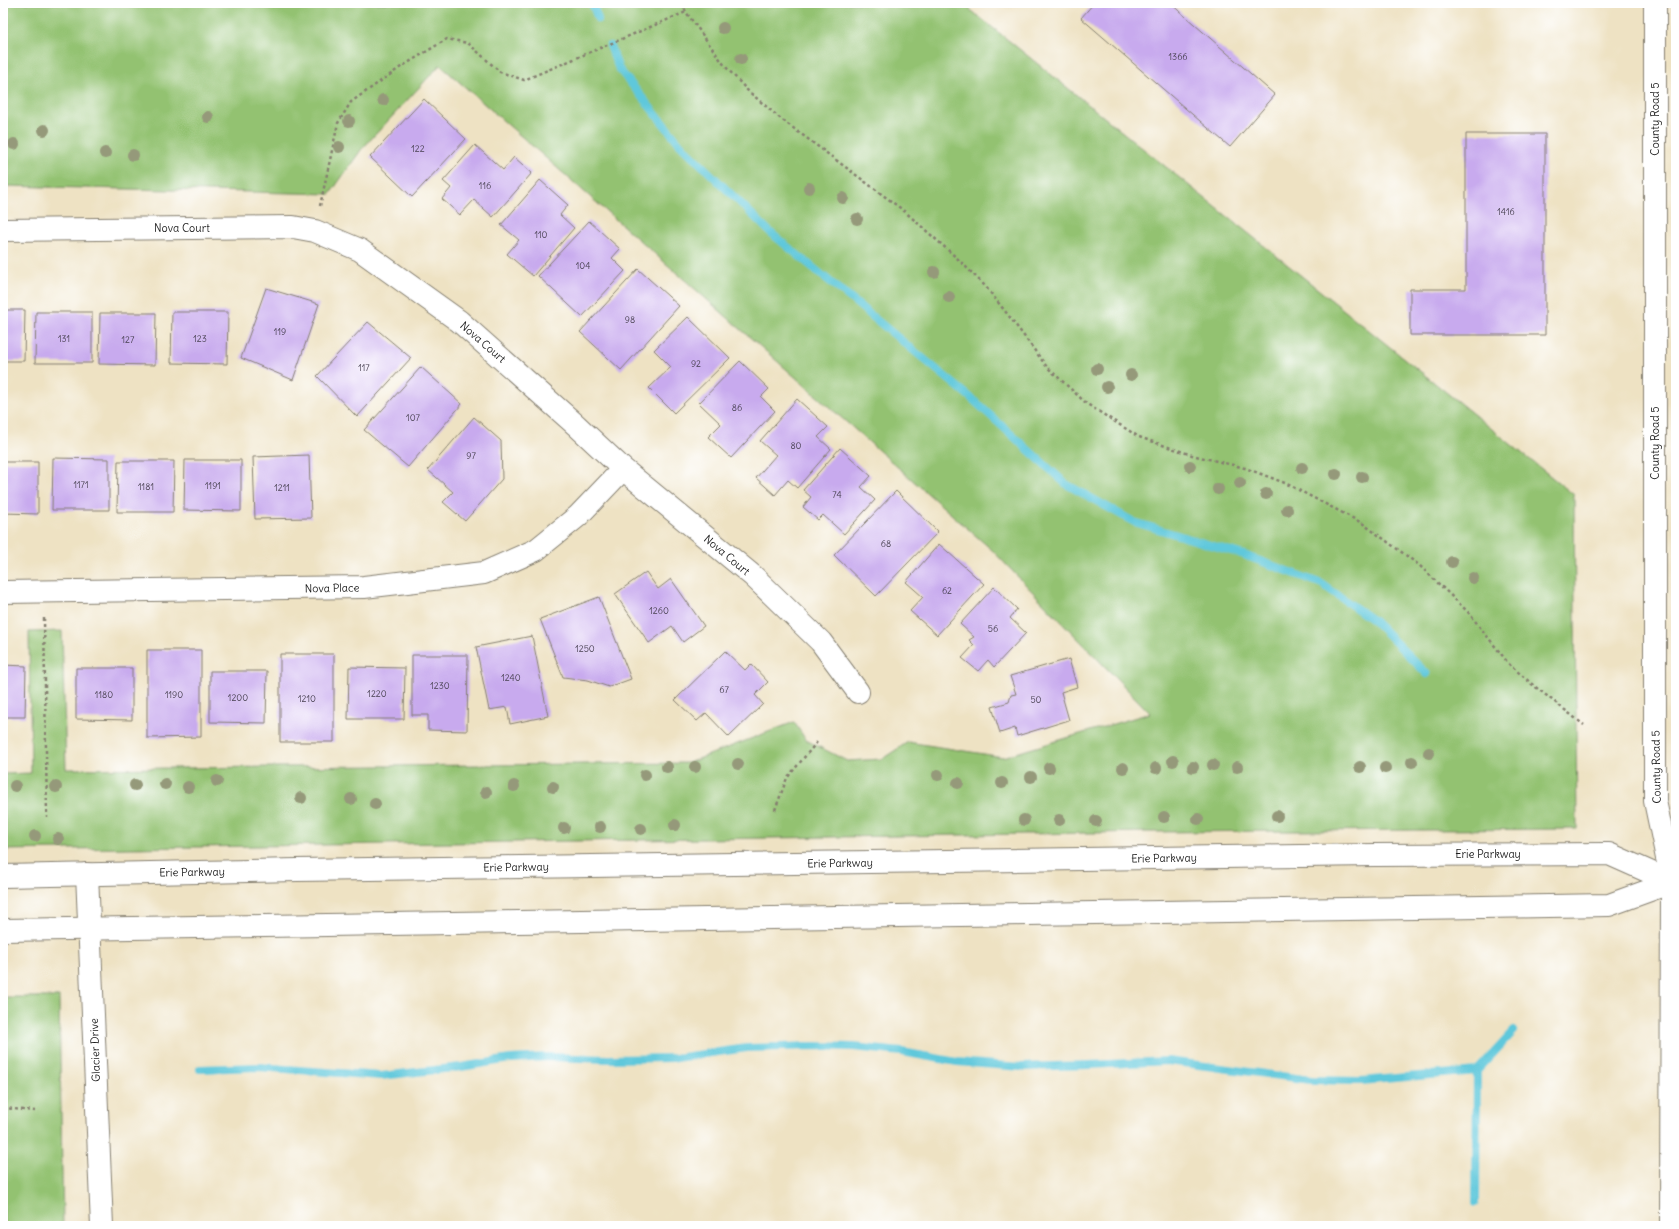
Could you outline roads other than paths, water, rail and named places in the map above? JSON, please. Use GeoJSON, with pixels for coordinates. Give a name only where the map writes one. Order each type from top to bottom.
{"type":"FeatureCollection","features":[{"type":"Feature","properties":{"kind":"main road","name":"County Road 5"},"geometry":{"type":"LineString","coordinates":[[1655,3],[1655,801],[1675,878],[1671,1226]]}},
{"type":"Feature","properties":{"kind":"main road","name":"Nova Court"},"geometry":{"type":"LineString","coordinates":[[3,230],[293,227],[315,231],[360,250],[459,321],[623,468],[753,576],[821,642],[858,692]]}},
{"type":"Feature","properties":{"kind":"main road","name":"Nova Place"},"geometry":{"type":"LineString","coordinates":[[3,592],[364,587],[484,573],[536,550],[578,516],[623,468]]}},
{"type":"Feature","properties":{"kind":"main road","name":"Erie Parkway"},"geometry":{"type":"LineString","coordinates":[[3,876],[289,870],[1382,855],[1608,854],[1675,878]]}},
{"type":"Feature","properties":{"kind":"main road","name":"Glacier Drive"},"geometry":{"type":"LineString","coordinates":[[87,874],[102,1226]]}},
{"type":"Feature","properties":{"kind":"main road"},"geometry":{"type":"LineString","coordinates":[[3,930],[1609,905],[1675,878]]}},
{"type":"Feature","properties":{"kind":"waterway"},"geometry":{"type":"LineString","coordinates":[[592,3],[598,19]]}},
{"type":"Feature","properties":{"kind":"waterway"},"geometry":{"type":"LineString","coordinates":[[610,46],[619,69],[680,144],[771,233],[970,397],[1066,484],[1134,522],[1244,555],[1322,584],[1374,621],[1427,674]]}},
{"type":"Feature","properties":{"kind":"waterway"},"geometry":{"type":"LineString","coordinates":[[200,1069],[258,1067],[381,1076],[461,1067],[510,1059],[548,1057],[608,1059],[675,1058],[747,1048],[812,1046],[853,1047],[902,1052],[957,1062],[1021,1067],[1168,1061],[1311,1080],[1361,1081],[1477,1071],[1514,1031]]}},
{"type":"Feature","properties":{"kind":"waterway"},"geometry":{"type":"LineString","coordinates":[[1476,1203],[1477,1071]]}}]}
